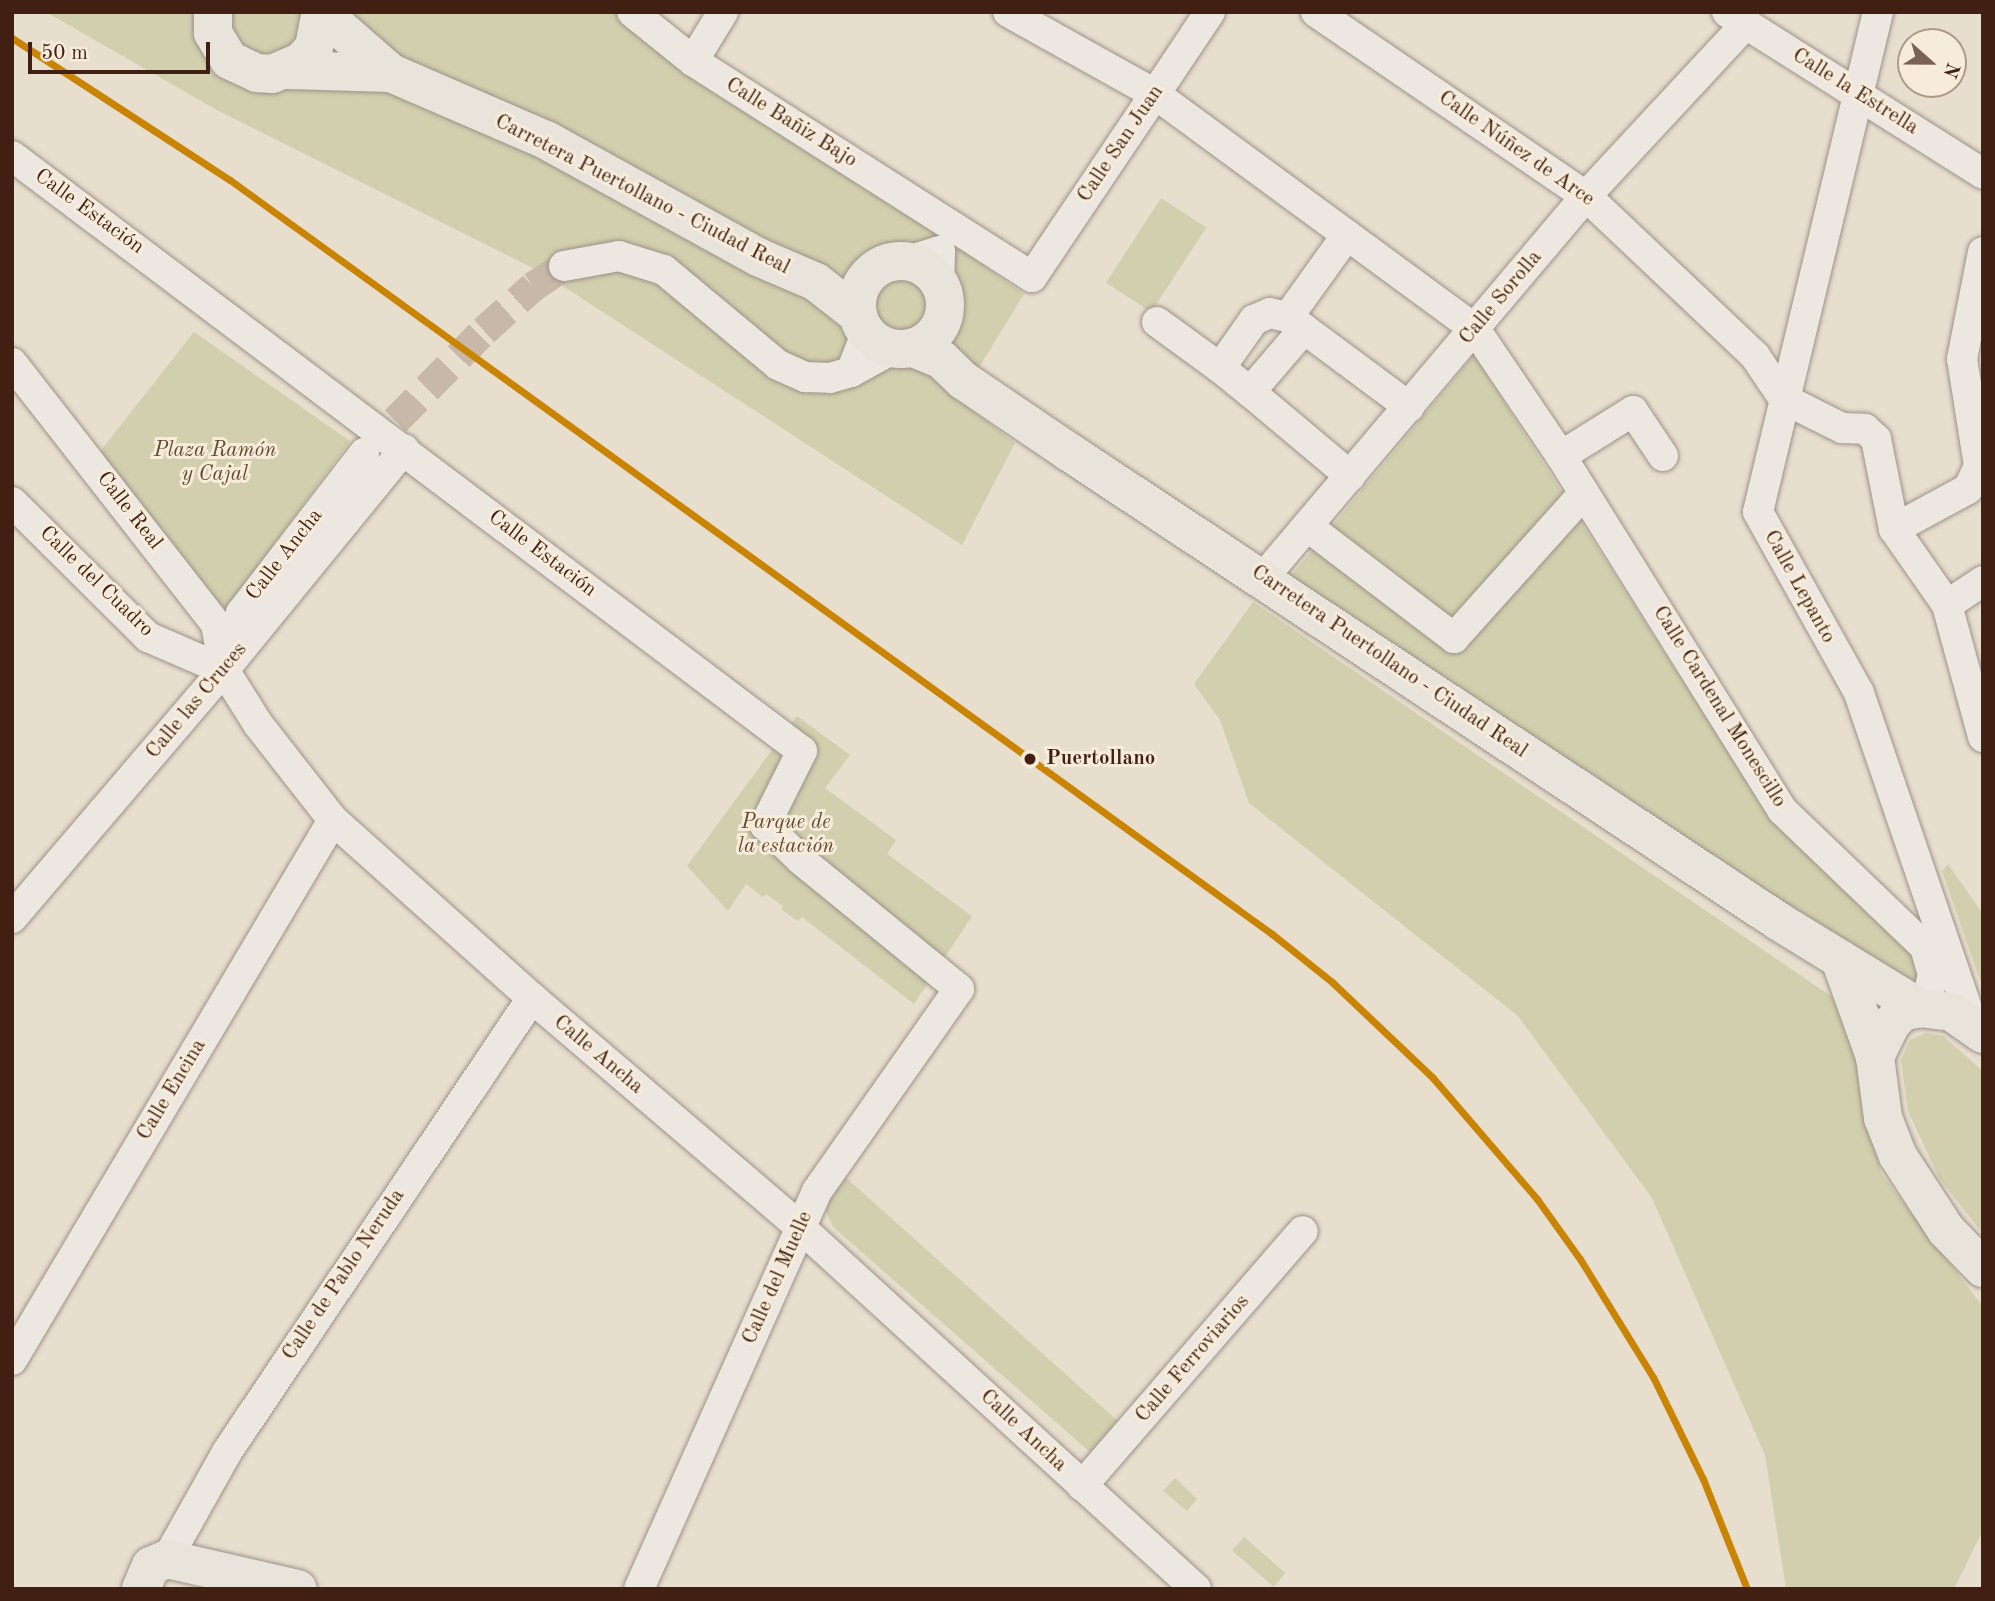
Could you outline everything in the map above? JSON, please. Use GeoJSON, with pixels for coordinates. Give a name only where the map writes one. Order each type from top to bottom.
{"type":"FeatureCollection","features":[{"type":"Feature","properties":{"kind":"main road"},"geometry":{"type":"LineString","coordinates":[[288,70],[314,47],[321,12]]}},
{"type":"Feature","properties":{"kind":"main road","name":"Carretera Puertollano - Ciudad Real"},"geometry":{"type":"LineString","coordinates":[[321,12],[391,73],[546,140],[758,257],[816,282],[1840,959],[1922,1008],[1952,1012],[1978,1030]]}},
{"type":"Feature","properties":{"kind":"main road","name":"Carretera Puertollano - Ciudad Real"},"geometry":{"type":"LineString","coordinates":[[211,14],[213,33],[229,60],[257,74],[288,70],[391,73]]}},
{"type":"Feature","properties":{"kind":"main road"},"geometry":{"type":"LineString","coordinates":[[871,271],[858,292],[902,338],[945,312],[936,255]]}},
{"type":"Feature","properties":{"kind":"main road","name":"Carretera Puertollano - Ciudad Real"},"geometry":{"type":"LineString","coordinates":[[816,282],[871,271],[894,261],[936,255]]}},
{"type":"Feature","properties":{"kind":"main road"},"geometry":{"type":"LineString","coordinates":[[1840,959],[1875,1058],[1883,1118],[1898,1156],[1946,1230],[1983,1268]]}},
{"type":"Feature","properties":{"kind":"main road"},"geometry":{"type":"LineString","coordinates":[[1875,1058],[1891,1024],[1902,1012],[1922,1008]]}},
{"type":"Feature","properties":{"kind":"main road"},"geometry":{"type":"LineString","coordinates":[[141,1589],[151,1566],[167,1559],[292,1588]]}},
{"type":"Feature","properties":{"kind":"street","name":"Calle Bañiz Bajo"},"geometry":{"type":"LineString","coordinates":[[632,12],[936,255],[1032,276]]}},
{"type":"Feature","properties":{"kind":"street"},"geometry":{"type":"LineString","coordinates":[[693,61],[723,12]]}},
{"type":"Feature","properties":{"kind":"street","name":"Calle Cardenal Monescillo"},"geometry":{"type":"LineString","coordinates":[[1008,12],[1155,94],[1475,329],[1561,456],[1782,810],[1925,947],[1933,975],[1922,1008]]}},
{"type":"Feature","properties":{"kind":"street","name":"Calle San Juan"},"geometry":{"type":"LineString","coordinates":[[1032,276],[1210,12]]}},
{"type":"Feature","properties":{"kind":"street","name":"Calle Núñez de Arce"},"geometry":{"type":"LineString","coordinates":[[1316,12],[1587,196],[1755,356],[1784,399]]}},
{"type":"Feature","properties":{"kind":"street","name":"Calle Lepanto"},"geometry":{"type":"LineString","coordinates":[[1878,12],[1856,91],[1758,512],[1859,693],[1978,1030]]}},
{"type":"Feature","properties":{"kind":"street","name":"Calle Sorolla"},"geometry":{"type":"LineString","coordinates":[[1263,578],[1737,18]]}},
{"type":"Feature","properties":{"kind":"street","name":"Calle la Estrella"},"geometry":{"type":"LineString","coordinates":[[1737,18],[1983,174]]}},
{"type":"Feature","properties":{"kind":"street","name":"Calle Estación"},"geometry":{"type":"LineString","coordinates":[[12,156],[166,268],[240,332],[404,449],[802,751],[765,825],[801,860],[959,989]]}},
{"type":"Feature","properties":{"kind":"street"},"geometry":{"type":"LineString","coordinates":[[1251,392],[1296,323],[1347,235]]}},
{"type":"Feature","properties":{"kind":"street"},"geometry":{"type":"LineString","coordinates":[[1894,530],[1968,489],[1979,466],[1962,359],[1983,251]]}},
{"type":"Feature","properties":{"kind":"street"},"geometry":{"type":"LineString","coordinates":[[564,265],[619,256],[664,270],[778,365],[805,377],[830,379],[851,372],[902,338]]}},
{"type":"Feature","properties":{"kind":"street"},"geometry":{"type":"LineString","coordinates":[[1220,368],[1254,320],[1270,313],[1296,323],[1409,407]]}},
{"type":"Feature","properties":{"kind":"street"},"geometry":{"type":"LineString","coordinates":[[1157,322],[1251,392],[1350,476]]}},
{"type":"Feature","properties":{"kind":"street","name":"Calle Real"},"geometry":{"type":"LineString","coordinates":[[12,363],[216,624],[224,670]]}},
{"type":"Feature","properties":{"kind":"street"},"geometry":{"type":"LineString","coordinates":[[1784,399],[1842,428],[1866,429],[1876,439],[1894,530],[1947,606],[1983,737]]}},
{"type":"Feature","properties":{"kind":"street"},"geometry":{"type":"LineString","coordinates":[[1561,456],[1628,403],[1663,456]]}},
{"type":"Feature","properties":{"kind":"street","name":"Calle las Cruces"},"geometry":{"type":"LineString","coordinates":[[12,918],[224,670],[404,449]]}},
{"type":"Feature","properties":{"kind":"street","name":"Calle Ancha"},"geometry":{"type":"LineString","coordinates":[[364,453],[241,613],[224,670],[258,724],[333,820],[532,998],[801,1228],[1196,1589]]}},
{"type":"Feature","properties":{"kind":"street"},"geometry":{"type":"LineString","coordinates":[[1307,526],[1454,638],[1584,493]]}},
{"type":"Feature","properties":{"kind":"street","name":"Calle del Cuadro"},"geometry":{"type":"LineString","coordinates":[[12,502],[148,637],[224,670]]}},
{"type":"Feature","properties":{"kind":"street"},"geometry":{"type":"LineString","coordinates":[[1947,606],[1983,581]]}},
{"type":"Feature","properties":{"kind":"street","name":"Calle Encina"},"geometry":{"type":"LineString","coordinates":[[12,1360],[333,820]]}},
{"type":"Feature","properties":{"kind":"street","name":"Calle del Muelle"},"geometry":{"type":"LineString","coordinates":[[639,1589],[801,1228],[833,1166],[959,989]]}},
{"type":"Feature","properties":{"kind":"street","name":"Calle de Pablo Neruda"},"geometry":{"type":"LineString","coordinates":[[167,1559],[227,1452],[532,998]]}},
{"type":"Feature","properties":{"kind":"street","name":"Calle Ferroviarios"},"geometry":{"type":"LineString","coordinates":[[1082,1486],[1303,1231]]}},
{"type":"Feature","properties":{"kind":"green space"},"geometry":{"type":"Polygon","coordinates":[[[46,12],[625,12],[1024,294],[959,400],[1015,443],[962,545],[541,272],[215,109],[46,12]]]}},
{"type":"Feature","properties":{"kind":"green space"},"geometry":{"type":"Polygon","coordinates":[[[1161,198],[1206,227],[1151,312],[1106,283],[1161,198]]]}},
{"type":"Feature","properties":{"kind":"green space","name":"Plaza Ramón y Cajal"},"geometry":{"type":"Polygon","coordinates":[[[194,332],[350,441],[216,624],[91,463],[194,332]]]}},
{"type":"Feature","properties":{"kind":"green space"},"geometry":{"type":"Polygon","coordinates":[[[1474,355],[1761,803],[1913,954],[1919,980],[1898,977],[1289,578],[1474,355]]]}},
{"type":"Feature","properties":{"kind":"green space"},"geometry":{"type":"Polygon","coordinates":[[[1253,602],[1847,1007],[1881,1173],[1983,1307],[1983,1530],[1954,1589],[1786,1589],[1765,1455],[1652,1198],[1518,1016],[1249,803],[1220,720],[1194,684],[1253,602]]]}},
{"type":"Feature","properties":{"kind":"green space","name":"Parque de la estación"},"geometry":{"type":"Polygon","coordinates":[[[797,716],[850,755],[825,788],[896,840],[887,854],[972,916],[914,1004],[802,917],[798,921],[782,910],[783,906],[766,894],[763,897],[746,884],[728,911],[687,866],[797,716]]]}},
{"type":"Feature","properties":{"kind":"green space"},"geometry":{"type":"Polygon","coordinates":[[[1948,864],[1983,914],[1983,989],[1942,871],[1948,864]]]}},
{"type":"Feature","properties":{"kind":"green space"},"geometry":{"type":"Polygon","coordinates":[[[1926,1033],[1943,1036],[1983,1071],[1983,1234],[1939,1178],[1908,1111],[1901,1060],[1910,1040],[1926,1033]]]}},
{"type":"Feature","properties":{"kind":"green space"},"geometry":{"type":"Polygon","coordinates":[[[833,1166],[1118,1421],[1090,1452],[833,1227],[817,1191],[833,1166]]]}},
{"type":"Feature","properties":{"kind":"green space"},"geometry":{"type":"Polygon","coordinates":[[[1175,1478],[1197,1499],[1187,1511],[1163,1491],[1175,1478]]]}},
{"type":"Feature","properties":{"kind":"green space"},"geometry":{"type":"Polygon","coordinates":[[[1244,1537],[1286,1573],[1274,1587],[1232,1551],[1244,1537]]]}},
{"type":"Feature","properties":{"kind":"tunnel"},"geometry":{"type":"LineString","coordinates":[[364,453],[484,331],[533,287],[564,266]]}},
{"type":"Feature","properties":{"kind":"transit line"},"geometry":{"type":"LineString","coordinates":[[12,38],[230,180],[1272,934],[1332,982],[1433,1078],[1537,1199],[1580,1259],[1653,1377],[1703,1479],[1747,1589]]}},
{"type":"Feature","properties":{"kind":"place","name":"Puertollano"},"geometry":{"type":"Point","coordinates":[1030,759]}}]}
